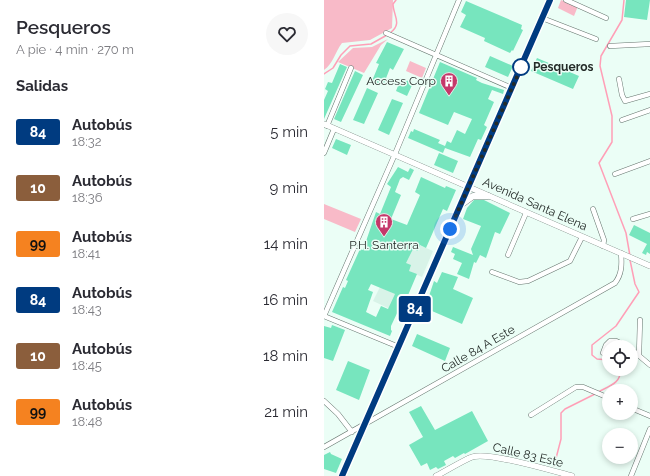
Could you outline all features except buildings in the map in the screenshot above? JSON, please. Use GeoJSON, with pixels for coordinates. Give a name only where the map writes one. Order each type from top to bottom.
{"type":"FeatureCollection","features":[{"type":"Feature","properties":{"kind":"main road"},"geometry":{"type":"LineString","coordinates":[[342,476],[550,0]]}},
{"type":"Feature","properties":{"kind":"main road"},"geometry":{"type":"LineString","coordinates":[[460,207],[467,199],[473,196],[488,196]]}},
{"type":"Feature","properties":{"kind":"street"},"geometry":{"type":"LineString","coordinates":[[399,346],[324,316],[395,154],[459,0]]}},
{"type":"Feature","properties":{"kind":"street"},"geometry":{"type":"LineString","coordinates":[[566,0],[606,18]]}},
{"type":"Feature","properties":{"kind":"street"},"geometry":{"type":"LineString","coordinates":[[542,18],[596,39]]}},
{"type":"Feature","properties":{"kind":"street"},"geometry":{"type":"LineString","coordinates":[[386,32],[512,88]]}},
{"type":"Feature","properties":{"kind":"street"},"geometry":{"type":"LineString","coordinates":[[610,46],[650,44]]}},
{"type":"Feature","properties":{"kind":"street"},"geometry":{"type":"LineString","coordinates":[[325,125],[352,68]]}},
{"type":"Feature","properties":{"kind":"street"},"geometry":{"type":"LineString","coordinates":[[619,79],[622,95],[625,101],[650,94]]}},
{"type":"Feature","properties":{"kind":"street"},"geometry":{"type":"LineString","coordinates":[[622,120],[650,110]]}},
{"type":"Feature","properties":{"kind":"street","name":"Avenida Santa Elena"},"geometry":{"type":"LineString","coordinates":[[325,125],[395,154],[526,213],[650,266]]}},
{"type":"Feature","properties":{"kind":"street"},"geometry":{"type":"LineString","coordinates":[[324,153],[334,129]]}},
{"type":"Feature","properties":{"kind":"street"},"geometry":{"type":"LineString","coordinates":[[615,174],[650,162]]}},
{"type":"Feature","properties":{"kind":"street"},"geometry":{"type":"LineString","coordinates":[[593,209],[604,240],[603,246]]}},
{"type":"Feature","properties":{"kind":"street"},"geometry":{"type":"LineString","coordinates":[[508,255],[526,213]]}},
{"type":"Feature","properties":{"kind":"street"},"geometry":{"type":"LineString","coordinates":[[633,219],[650,214]]}},
{"type":"Feature","properties":{"kind":"street"},"geometry":{"type":"LineString","coordinates":[[492,272],[519,282],[528,281],[570,261],[582,237]]}},
{"type":"Feature","properties":{"kind":"street","name":"Calle 84 A Este"},"geometry":{"type":"LineString","coordinates":[[324,447],[615,283],[619,278],[621,270],[622,254]]}},
{"type":"Feature","properties":{"kind":"street"},"geometry":{"type":"LineString","coordinates":[[640,320],[639,355],[650,365]]}},
{"type":"Feature","properties":{"kind":"street"},"geometry":{"type":"LineString","coordinates":[[531,415],[576,387],[583,386],[602,395]]}},
{"type":"Feature","properties":{"kind":"street"},"geometry":{"type":"LineString","coordinates":[[324,401],[338,414],[352,432]]}},
{"type":"Feature","properties":{"kind":"street"},"geometry":{"type":"LineString","coordinates":[[638,411],[650,416]]}},
{"type":"Feature","properties":{"kind":"street"},"geometry":{"type":"LineString","coordinates":[[631,476],[650,429]]}},
{"type":"Feature","properties":{"kind":"street","name":"Calle 83 Este"},"geometry":{"type":"LineString","coordinates":[[436,476],[473,456],[499,458],[572,476]]}},
{"type":"Feature","properties":{"kind":"shaded area"},"geometry":{"type":"Polygon","coordinates":[[[324,0],[393,0],[392,28],[370,40],[342,43],[330,65],[324,70],[324,0]]]}},
{"type":"Feature","properties":{"kind":"shaded area"},"geometry":{"type":"Polygon","coordinates":[[[561,0],[578,6],[574,16],[558,8],[561,0]]]}},
{"type":"Feature","properties":{"kind":"shaded area"},"geometry":{"type":"Polygon","coordinates":[[[388,39],[381,45],[364,73],[338,62],[353,48],[372,47],[388,39]]]}},
{"type":"Feature","properties":{"kind":"shaded area"},"geometry":{"type":"Polygon","coordinates":[[[410,61],[426,68],[422,78],[406,71],[410,61]]]}},
{"type":"Feature","properties":{"kind":"shaded area"},"geometry":{"type":"Polygon","coordinates":[[[324,204],[361,219],[355,232],[324,219],[324,204]]]}},
{"type":"Feature","properties":{"kind":"shaded area"},"geometry":{"type":"Polygon","coordinates":[[[401,237],[433,251],[422,277],[391,263],[401,237]]]}},
{"type":"Feature","properties":{"kind":"shaded area"},"geometry":{"type":"Polygon","coordinates":[[[380,287],[412,302],[405,316],[373,301],[380,287]]]}},
{"type":"Feature","properties":{"kind":"waterway"},"geometry":{"type":"LineString","coordinates":[[390,33],[394,30],[397,23],[393,8],[393,4],[396,0]]}},
{"type":"Feature","properties":{"kind":"waterway"},"geometry":{"type":"LineString","coordinates":[[624,0],[622,20],[601,56],[600,66],[612,116],[612,142],[599,163],[626,233],[630,256]]}},
{"type":"Feature","properties":{"kind":"waterway"},"geometry":{"type":"LineString","coordinates":[[324,74],[333,68],[341,55],[350,46],[371,44],[387,35]]}},
{"type":"Feature","properties":{"kind":"waterway"},"geometry":{"type":"LineString","coordinates":[[602,359],[597,359],[592,355],[592,345],[616,326],[639,292],[635,284],[630,260]]}},
{"type":"Feature","properties":{"kind":"waterway"},"geometry":{"type":"LineString","coordinates":[[598,392],[614,384],[620,376]]}},
{"type":"Feature","properties":{"kind":"waterway"},"geometry":{"type":"LineString","coordinates":[[554,466],[561,439],[561,413],[565,409],[595,394]]}},
{"type":"Feature","properties":{"kind":"bus line","name":"84"},"geometry":{"type":"LineString","coordinates":[[342,476],[550,0]]}},
{"type":"Feature","properties":{"kind":"place","name":"Pesqueros"},"geometry":{"type":"Point","coordinates":[521,67]}},
{"type":"Feature","properties":{"kind":"place","name":"Access Corp"},"geometry":{"type":"Point","coordinates":[449,96]}},
{"type":"Feature","properties":{"kind":"place","name":"P.H. Santerra"},"geometry":{"type":"Point","coordinates":[384,237]}},
{"type":"Feature","properties":{"kind":"route"},"geometry":{"type":"LineString","coordinates":[[450,229],[523,63],[521,67]]}}]}
